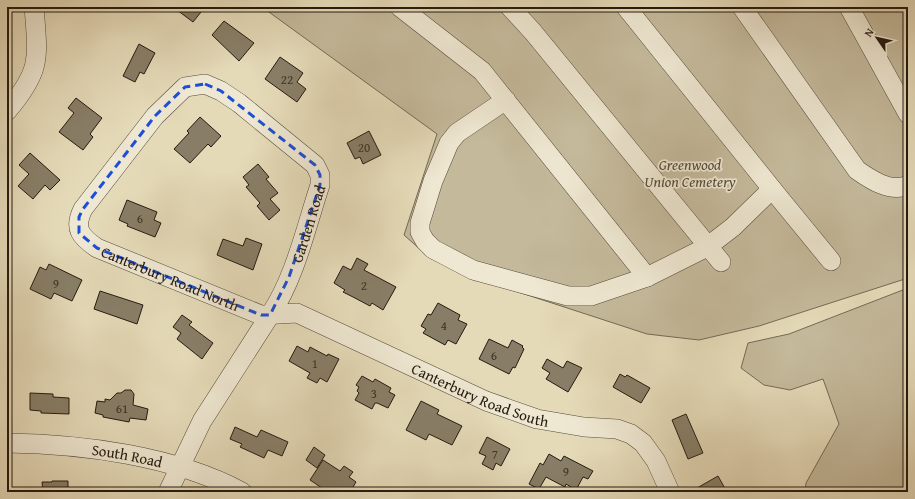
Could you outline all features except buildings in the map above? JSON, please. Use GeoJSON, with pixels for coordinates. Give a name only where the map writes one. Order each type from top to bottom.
{"type":"FeatureCollection","features":[{"type":"Feature","properties":{"kind":"street"},"geometry":{"type":"LineString","coordinates":[[7,110],[27,84],[34,70],[38,55],[34,7]]}},
{"type":"Feature","properties":{"kind":"street"},"geometry":{"type":"LineString","coordinates":[[510,7],[528,27],[707,247],[721,262]]}},
{"type":"Feature","properties":{"kind":"street"},"geometry":{"type":"LineString","coordinates":[[626,7],[831,261]]}},
{"type":"Feature","properties":{"kind":"street"},"geometry":{"type":"LineString","coordinates":[[742,7],[857,170],[878,183],[893,187],[903,187],[908,185]]}},
{"type":"Feature","properties":{"kind":"street"},"geometry":{"type":"LineString","coordinates":[[849,7],[908,114]]}},
{"type":"Feature","properties":{"kind":"street"},"geometry":{"type":"LineString","coordinates":[[410,10],[482,71],[647,277]]}},
{"type":"Feature","properties":{"kind":"street","name":"Garden Road"},"geometry":{"type":"LineString","coordinates":[[78,229],[79,217],[83,209],[155,116],[185,87],[205,84],[221,91],[239,103],[315,165],[320,175],[320,186],[289,277],[277,305],[202,421],[168,492]]}},
{"type":"Feature","properties":{"kind":"street"},"geometry":{"type":"LineString","coordinates":[[506,100],[457,133],[449,143],[433,181],[420,223],[420,232],[425,242],[434,249],[472,270],[568,296],[590,296],[647,277],[707,247],[733,227],[772,189]]}},
{"type":"Feature","properties":{"kind":"street","name":"Canterbury Road North"},"geometry":{"type":"LineString","coordinates":[[78,229],[79,233],[97,248],[254,312],[270,315]]}},
{"type":"Feature","properties":{"kind":"street","name":"Canterbury Road South"},"geometry":{"type":"LineString","coordinates":[[270,315],[297,313],[486,401],[537,419],[584,427],[617,429],[630,434],[643,443],[656,461],[670,492]]}},
{"type":"Feature","properties":{"kind":"street","name":"South Road"},"geometry":{"type":"LineString","coordinates":[[7,443],[49,443],[154,459],[226,483],[242,492]]}},
{"type":"Feature","properties":{"kind":"highlighted area"},"geometry":{"type":"Polygon","coordinates":[[[205,84],[221,91],[315,165],[320,175],[320,185],[289,277],[270,315],[261,315],[97,248],[79,233],[79,217],[83,209],[155,116],[185,87],[205,84]]]}},
{"type":"Feature","properties":{"kind":"green space","name":"Greenwood Union Cemetery"},"geometry":{"type":"Polygon","coordinates":[[[262,7],[908,7],[908,278],[759,326],[699,340],[647,334],[463,274],[430,258],[404,235],[437,134],[262,7]]]}},
{"type":"Feature","properties":{"kind":"green space"},"geometry":{"type":"Polygon","coordinates":[[[908,288],[907,492],[805,492],[806,483],[839,424],[823,379],[790,390],[764,385],[741,368],[748,343],[789,334],[908,288]]]}}]}
